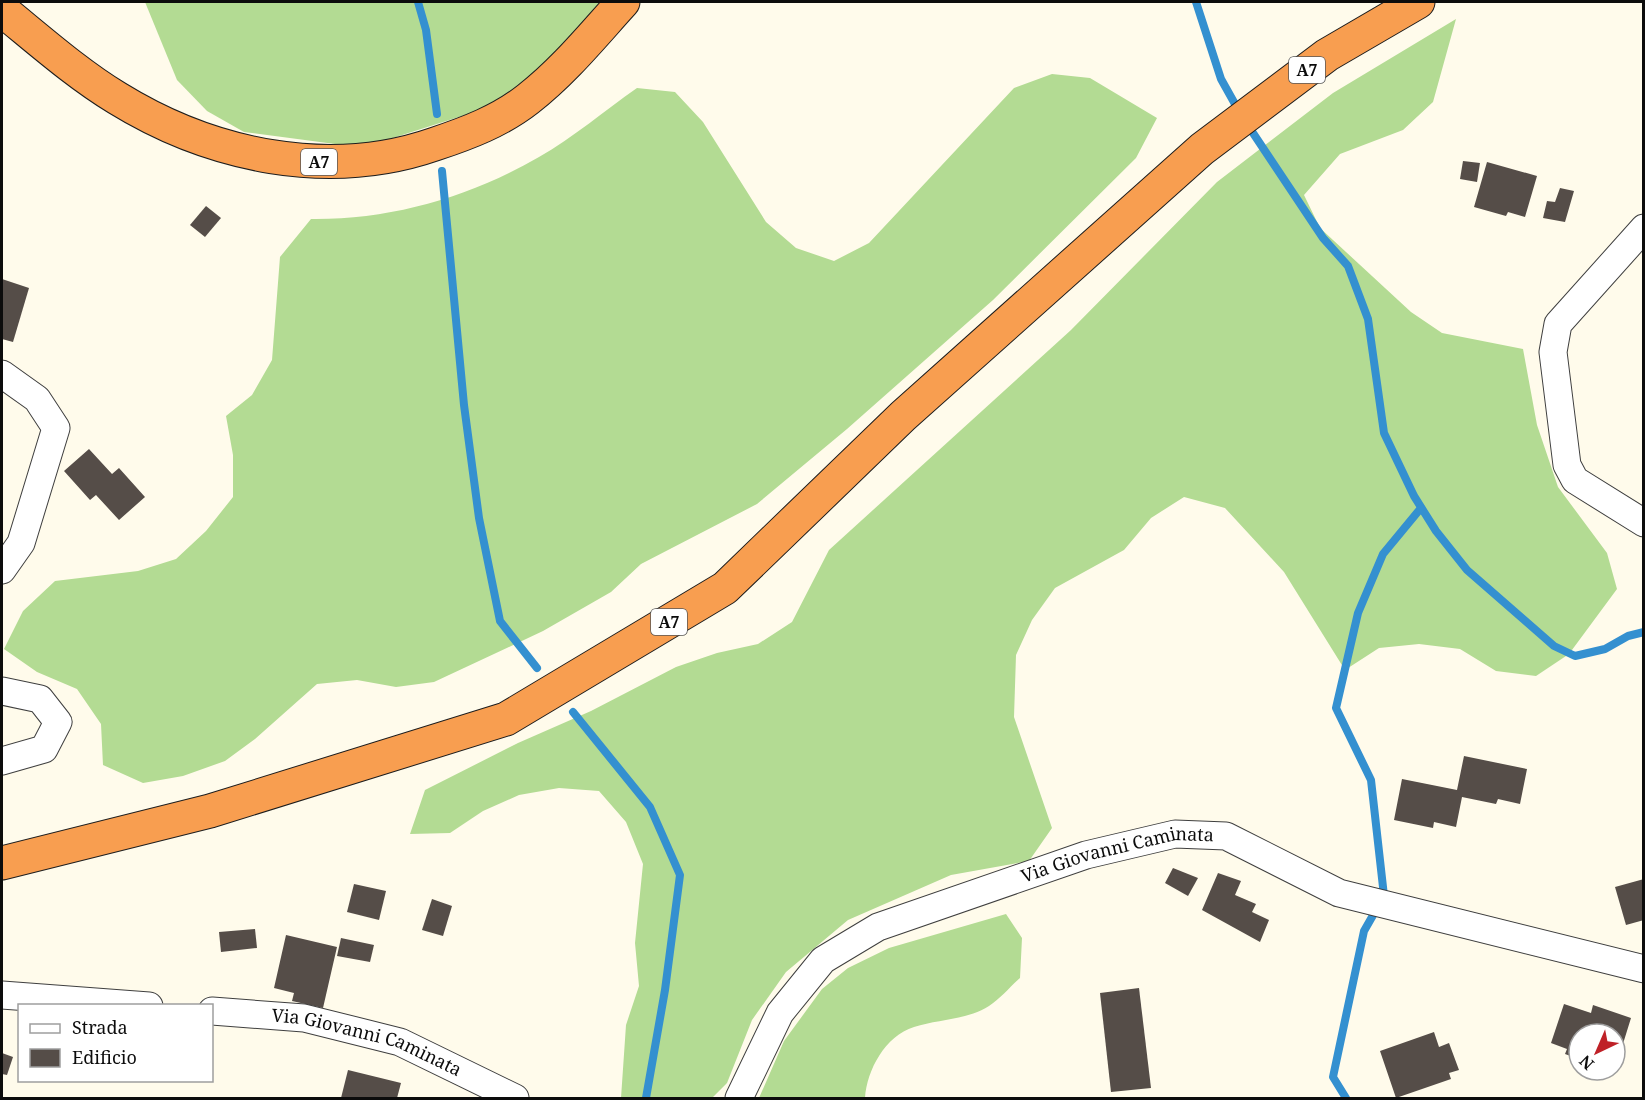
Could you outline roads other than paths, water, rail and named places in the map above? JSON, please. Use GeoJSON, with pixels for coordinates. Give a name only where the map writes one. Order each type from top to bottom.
{"type":"FeatureCollection","features":[{"type":"Feature","properties":{"kind":"highway","name":"A7"},"geometry":{"type":"LineString","coordinates":[[2,10],[103,89],[142,112],[228,146],[269,156],[315,162],[369,161],[422,148],[481,128],[506,115],[546,84],[623,2]]}},
{"type":"Feature","properties":{"kind":"highway","name":"A7"},"geometry":{"type":"LineString","coordinates":[[2,863],[210,811],[506,719],[725,588],[903,416],[1202,149],[1327,55],[1418,2]]}},
{"type":"Feature","properties":{"kind":"street"},"geometry":{"type":"LineString","coordinates":[[1644,228],[1558,324],[1553,352],[1567,465],[1575,480],[1644,523]]}},
{"type":"Feature","properties":{"kind":"street"},"geometry":{"type":"LineString","coordinates":[[2,374],[38,399],[56,428],[21,543],[2,570]]}},
{"type":"Feature","properties":{"kind":"street"},"geometry":{"type":"LineString","coordinates":[[2,690],[40,699],[58,722],[44,749],[2,761]]}},
{"type":"Feature","properties":{"kind":"street","name":"Via Giovanni Caminata"},"geometry":{"type":"LineString","coordinates":[[739,1098],[780,1013],[823,960],[878,927],[1086,855],[1175,834],[1226,836],[1339,892],[1644,969]]}},
{"type":"Feature","properties":{"kind":"street"},"geometry":{"type":"LineString","coordinates":[[2,995],[134,1004]]}},
{"type":"Feature","properties":{"kind":"street","name":"Via Giovanni Caminata"},"geometry":{"type":"LineString","coordinates":[[213,1011],[304,1018],[400,1042],[516,1098]]}},
{"type":"Feature","properties":{"kind":"waterway"},"geometry":{"type":"LineString","coordinates":[[418,2],[426,30],[437,114]]}},
{"type":"Feature","properties":{"kind":"waterway"},"geometry":{"type":"LineString","coordinates":[[1196,2],[1221,79],[1240,113]]}},
{"type":"Feature","properties":{"kind":"waterway"},"geometry":{"type":"LineString","coordinates":[[1247,124],[1323,238],[1348,266],[1368,319],[1384,433],[1414,496],[1436,531],[1467,570],[1554,646],[1575,656],[1605,649],[1628,636],[1644,632]]}},
{"type":"Feature","properties":{"kind":"waterway"},"geometry":{"type":"LineString","coordinates":[[442,171],[464,405],[479,518],[500,621],[537,668]]}},
{"type":"Feature","properties":{"kind":"waterway"},"geometry":{"type":"LineString","coordinates":[[1346,1098],[1333,1077],[1364,931],[1384,896],[1371,780],[1336,708],[1358,613],[1383,554],[1421,508]]}},
{"type":"Feature","properties":{"kind":"waterway"},"geometry":{"type":"LineString","coordinates":[[573,712],[650,807],[680,875],[665,990],[646,1098]]}}]}
